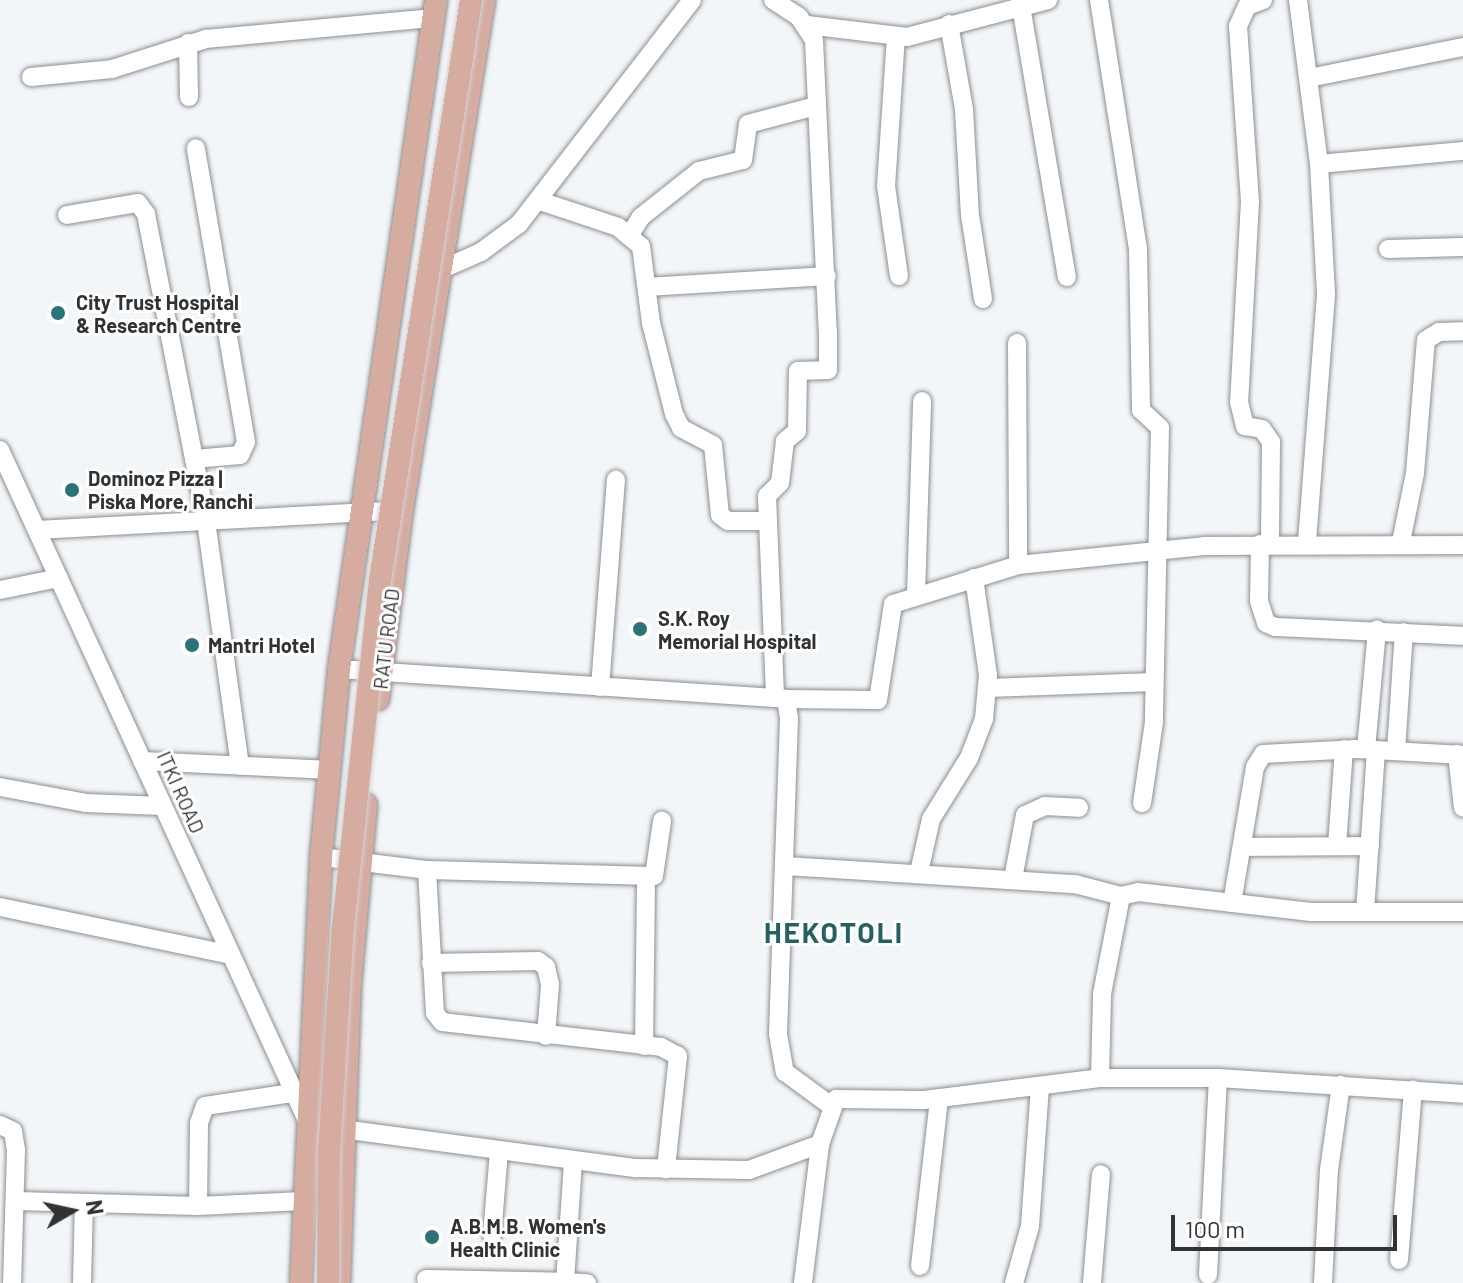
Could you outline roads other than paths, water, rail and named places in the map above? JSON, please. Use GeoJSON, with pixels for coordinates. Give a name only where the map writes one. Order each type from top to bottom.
{"type":"FeatureCollection","features":[{"type":"Feature","properties":{"kind":"main road"},"geometry":{"type":"LineString","coordinates":[[314,1283],[315,1152],[345,758],[387,428],[410,315],[457,0]]}},
{"type":"Feature","properties":{"kind":"main road"},"geometry":{"type":"LineString","coordinates":[[328,1283],[329,1153],[343,927],[366,704],[401,431],[424,317],[471,0]]}},
{"type":"Feature","properties":{"kind":"main road","name":"RATU ROAD"},"geometry":{"type":"LineString","coordinates":[[339,1283],[342,1129],[362,862],[381,675],[402,510],[484,0]]}},
{"type":"Feature","properties":{"kind":"main road","name":"RATU ROAD"},"geometry":{"type":"LineString","coordinates":[[301,1283],[302,1201],[321,857],[339,669],[434,9]]}},
{"type":"Feature","properties":{"kind":"street"},"geometry":{"type":"LineString","coordinates":[[440,270],[496,243],[540,201],[692,0]]}},
{"type":"Feature","properties":{"kind":"street"},"geometry":{"type":"LineString","coordinates":[[773,0],[807,25],[814,40],[827,276],[828,370],[798,371],[797,431],[780,451],[780,483],[767,496],[780,698],[786,866],[780,1050],[793,1082],[830,1105]]}},
{"type":"Feature","properties":{"kind":"street"},"geometry":{"type":"LineString","coordinates":[[807,25],[896,36],[1048,0]]}},
{"type":"Feature","properties":{"kind":"street"},"geometry":{"type":"LineString","coordinates":[[1099,0],[1138,250],[1141,410],[1160,428],[1154,682],[1142,803]]}},
{"type":"Feature","properties":{"kind":"street"},"geometry":{"type":"LineString","coordinates":[[1263,0],[1247,6],[1238,26],[1250,201],[1239,402],[1245,426],[1262,429],[1271,442],[1259,601],[1266,623],[1463,636]]}},
{"type":"Feature","properties":{"kind":"street"},"geometry":{"type":"LineString","coordinates":[[1298,0],[1319,164],[1326,295],[1307,543]]}},
{"type":"Feature","properties":{"kind":"street"},"geometry":{"type":"LineString","coordinates":[[1021,6],[1067,277]]}},
{"type":"Feature","properties":{"kind":"street"},"geometry":{"type":"LineString","coordinates":[[31,77],[112,69],[188,43],[434,9]]}},
{"type":"Feature","properties":{"kind":"street"},"geometry":{"type":"LineString","coordinates":[[949,24],[964,109],[970,215],[983,299]]}},
{"type":"Feature","properties":{"kind":"street"},"geometry":{"type":"LineString","coordinates":[[896,36],[886,186],[899,276]]}},
{"type":"Feature","properties":{"kind":"street"},"geometry":{"type":"LineString","coordinates":[[188,43],[189,97]]}},
{"type":"Feature","properties":{"kind":"street"},"geometry":{"type":"LineString","coordinates":[[1309,78],[1463,47]]}},
{"type":"Feature","properties":{"kind":"street"},"geometry":{"type":"LineString","coordinates":[[631,233],[641,217],[699,171],[743,160],[748,124],[816,106]]}},
{"type":"Feature","properties":{"kind":"street"},"geometry":{"type":"LineString","coordinates":[[194,459],[240,455],[246,442],[196,148]]}},
{"type":"Feature","properties":{"kind":"street"},"geometry":{"type":"LineString","coordinates":[[1319,164],[1463,151]]}},
{"type":"Feature","properties":{"kind":"street"},"geometry":{"type":"LineString","coordinates":[[540,201],[631,233],[641,246],[674,414],[681,428],[713,445],[717,455],[720,515],[728,521],[768,521]]}},
{"type":"Feature","properties":{"kind":"street"},"geometry":{"type":"LineString","coordinates":[[67,215],[143,205],[206,521],[240,766]]}},
{"type":"Feature","properties":{"kind":"street"},"geometry":{"type":"LineString","coordinates":[[1388,249],[1463,247]]}},
{"type":"Feature","properties":{"kind":"street"},"geometry":{"type":"LineString","coordinates":[[647,287],[827,276]]}},
{"type":"Feature","properties":{"kind":"street"},"geometry":{"type":"LineString","coordinates":[[1401,542],[1415,473],[1426,340],[1439,332],[1463,331]]}},
{"type":"Feature","properties":{"kind":"street"},"geometry":{"type":"LineString","coordinates":[[1017,343],[1018,565]]}},
{"type":"Feature","properties":{"kind":"street"},"geometry":{"type":"LineString","coordinates":[[916,595],[922,401]]}},
{"type":"Feature","properties":{"kind":"street","name":"ITKI ROAD"},"geometry":{"type":"LineString","coordinates":[[0,450],[306,1118]]}},
{"type":"Feature","properties":{"kind":"street"},"geometry":{"type":"LineString","coordinates":[[600,687],[616,480]]}},
{"type":"Feature","properties":{"kind":"street"},"geometry":{"type":"LineString","coordinates":[[37,530],[402,510]]}},
{"type":"Feature","properties":{"kind":"street"},"geometry":{"type":"LineString","coordinates":[[339,669],[381,675],[780,698],[878,700],[883,694],[888,616],[893,604],[1018,565],[1265,544],[1401,542],[1463,545]]}},
{"type":"Feature","properties":{"kind":"street"},"geometry":{"type":"LineString","coordinates":[[0,590],[59,578]]}},
{"type":"Feature","properties":{"kind":"street"},"geometry":{"type":"LineString","coordinates":[[919,872],[931,819],[980,734],[988,688],[974,578]]}},
{"type":"Feature","properties":{"kind":"street"},"geometry":{"type":"LineString","coordinates":[[1365,912],[1377,630]]}},
{"type":"Feature","properties":{"kind":"street"},"geometry":{"type":"LineString","coordinates":[[1396,751],[1404,632]]}},
{"type":"Feature","properties":{"kind":"street"},"geometry":{"type":"LineString","coordinates":[[988,688],[1154,682]]}},
{"type":"Feature","properties":{"kind":"street"},"geometry":{"type":"LineString","coordinates":[[1337,846],[1344,749]]}},
{"type":"Feature","properties":{"kind":"street"},"geometry":{"type":"LineString","coordinates":[[1232,903],[1257,758],[1344,749],[1460,755],[1463,808]]}},
{"type":"Feature","properties":{"kind":"street"},"geometry":{"type":"LineString","coordinates":[[142,761],[331,770]]}},
{"type":"Feature","properties":{"kind":"street"},"geometry":{"type":"LineString","coordinates":[[0,787],[86,803],[162,806]]}},
{"type":"Feature","properties":{"kind":"street"},"geometry":{"type":"LineString","coordinates":[[1013,879],[1025,815],[1045,806],[1079,808]]}},
{"type":"Feature","properties":{"kind":"street"},"geometry":{"type":"LineString","coordinates":[[321,857],[427,870],[654,876],[658,868],[662,821]]}},
{"type":"Feature","properties":{"kind":"street"},"geometry":{"type":"LineString","coordinates":[[1242,847],[1370,846]]}},
{"type":"Feature","properties":{"kind":"street"},"geometry":{"type":"LineString","coordinates":[[786,866],[1013,879],[1075,884],[1121,896],[1138,892],[1232,903],[1365,912],[1463,912],[1463,906]]}},
{"type":"Feature","properties":{"kind":"street"},"geometry":{"type":"LineString","coordinates":[[427,870],[435,1013],[442,1022],[673,1052],[681,1065],[666,1169]]}},
{"type":"Feature","properties":{"kind":"street"},"geometry":{"type":"LineString","coordinates":[[644,1046],[646,876]]}},
{"type":"Feature","properties":{"kind":"street"},"geometry":{"type":"LineString","coordinates":[[1100,1078],[1102,994],[1121,896]]}},
{"type":"Feature","properties":{"kind":"street"},"geometry":{"type":"LineString","coordinates":[[0,907],[231,955]]}},
{"type":"Feature","properties":{"kind":"street"},"geometry":{"type":"LineString","coordinates":[[431,963],[538,961],[546,967],[550,985],[546,1036]]}},
{"type":"Feature","properties":{"kind":"street"},"geometry":{"type":"LineString","coordinates":[[803,1283],[820,1144],[830,1105],[846,1097],[939,1098],[1100,1078],[1218,1078],[1463,1094]]}},
{"type":"Feature","properties":{"kind":"street"},"geometry":{"type":"LineString","coordinates":[[1208,1275],[1218,1078]]}},
{"type":"Feature","properties":{"kind":"street"},"geometry":{"type":"LineString","coordinates":[[1323,1283],[1329,1170],[1341,1085]]}},
{"type":"Feature","properties":{"kind":"street"},"geometry":{"type":"LineString","coordinates":[[1014,1283],[1030,1226],[1040,1086]]}},
{"type":"Feature","properties":{"kind":"street"},"geometry":{"type":"LineString","coordinates":[[1399,1260],[1413,1090]]}},
{"type":"Feature","properties":{"kind":"street"},"geometry":{"type":"LineString","coordinates":[[198,1206],[199,1123],[205,1106],[292,1093]]}},
{"type":"Feature","properties":{"kind":"street"},"geometry":{"type":"LineString","coordinates":[[920,1266],[939,1098]]}},
{"type":"Feature","properties":{"kind":"street"},"geometry":{"type":"LineString","coordinates":[[306,1118],[342,1129],[573,1162],[666,1169],[749,1170],[820,1144]]}},
{"type":"Feature","properties":{"kind":"street"},"geometry":{"type":"LineString","coordinates":[[0,1125],[13,1131],[10,1190],[12,1283]]}},
{"type":"Feature","properties":{"kind":"street"},"geometry":{"type":"LineString","coordinates":[[492,1235],[499,1151]]}},
{"type":"Feature","properties":{"kind":"street"},"geometry":{"type":"LineString","coordinates":[[565,1282],[573,1162]]}},
{"type":"Feature","properties":{"kind":"street"},"geometry":{"type":"LineString","coordinates":[[1092,1283],[1101,1174]]}},
{"type":"Feature","properties":{"kind":"street"},"geometry":{"type":"LineString","coordinates":[[10,1190],[84,1203],[198,1206],[302,1201]]}},
{"type":"Feature","properties":{"kind":"street"},"geometry":{"type":"LineString","coordinates":[[82,1283],[84,1203]]}},
{"type":"Feature","properties":{"kind":"street"},"geometry":{"type":"LineString","coordinates":[[426,1279],[587,1283]]}},
{"type":"Feature","properties":{"kind":"place","name":"City Trust Hospital & Research Centre"},"geometry":{"type":"Point","coordinates":[58,313]}},
{"type":"Feature","properties":{"kind":"place","name":"Dominoz Pizza | Piska More, Ranchi"},"geometry":{"type":"Point","coordinates":[72,490]}},
{"type":"Feature","properties":{"kind":"place","name":"S.K. Roy Memorial Hospital"},"geometry":{"type":"Point","coordinates":[640,629]}},
{"type":"Feature","properties":{"kind":"place","name":"Mantri Hotel"},"geometry":{"type":"Point","coordinates":[192,645]}},
{"type":"Feature","properties":{"kind":"place","name":"A.B.M.B. Women's Health Clinic"},"geometry":{"type":"Point","coordinates":[432,1237]}},
{"type":"Feature","properties":{"kind":"district","name":"HEKOTOLI"},"geometry":{"type":"Point","coordinates":[834,932]}}]}
